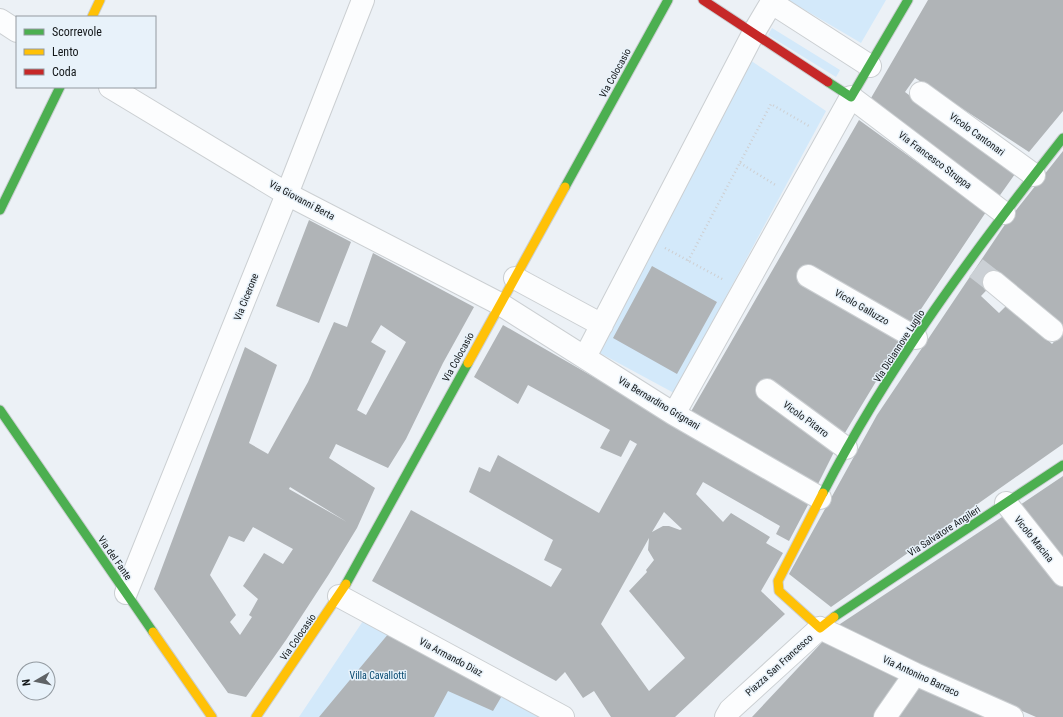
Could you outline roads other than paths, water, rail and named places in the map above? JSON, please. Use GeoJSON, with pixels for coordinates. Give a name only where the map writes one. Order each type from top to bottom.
{"type":"FeatureCollection","features":[{"type":"Feature","properties":{"kind":"street"},"geometry":{"type":"LineString","coordinates":[[92,16],[100,0]]}},
{"type":"Feature","properties":{"kind":"street","name":"Via Cicerone"},"geometry":{"type":"LineString","coordinates":[[126,593],[287,194],[363,0]]}},
{"type":"Feature","properties":{"kind":"street","name":"Via Colocasio"},"geometry":{"type":"LineString","coordinates":[[256,717],[339,596],[668,0]]}},
{"type":"Feature","properties":{"kind":"street"},"geometry":{"type":"LineString","coordinates":[[703,0],[859,102]]}},
{"type":"Feature","properties":{"kind":"street"},"geometry":{"type":"LineString","coordinates":[[674,414],[828,138],[859,102],[870,66],[908,0]]}},
{"type":"Feature","properties":{"kind":"street"},"geometry":{"type":"LineString","coordinates":[[585,357],[602,325],[746,27],[773,2],[870,66]]}},
{"type":"Feature","properties":{"kind":"street"},"geometry":{"type":"LineString","coordinates":[[0,20],[16,30]]}},
{"type":"Feature","properties":{"kind":"street"},"geometry":{"type":"LineString","coordinates":[[0,210],[60,88]]}},
{"type":"Feature","properties":{"kind":"street","name":"Via Giovanni Berta"},"geometry":{"type":"LineString","coordinates":[[112,88],[287,194],[500,304]]}},
{"type":"Feature","properties":{"kind":"street","name":"Vicolo Cantonari"},"geometry":{"type":"LineString","coordinates":[[921,93],[1034,175]]}},
{"type":"Feature","properties":{"kind":"street","name":"Via Francesco Struppa"},"geometry":{"type":"LineString","coordinates":[[859,102],[1004,213]]}},
{"type":"Feature","properties":{"kind":"street","name":"Via Diciannove Luglio"},"geometry":{"type":"LineString","coordinates":[[829,625],[779,591],[778,581],[846,448],[916,338],[972,265],[1004,213],[1063,138]]}},
{"type":"Feature","properties":{"kind":"street","name":"Vicolo Galluzzo"},"geometry":{"type":"LineString","coordinates":[[808,276],[916,338]]}},
{"type":"Feature","properties":{"kind":"street"},"geometry":{"type":"LineString","coordinates":[[515,278],[602,325]]}},
{"type":"Feature","properties":{"kind":"street"},"geometry":{"type":"LineString","coordinates":[[994,282],[1052,330]]}},
{"type":"Feature","properties":{"kind":"street","name":"Via Bernardino Grignani"},"geometry":{"type":"LineString","coordinates":[[500,304],[674,414],[820,498]]}},
{"type":"Feature","properties":{"kind":"street","name":"Vicolo Pitarro"},"geometry":{"type":"LineString","coordinates":[[767,390],[846,448]]}},
{"type":"Feature","properties":{"kind":"street","name":"Via del Fante"},"geometry":{"type":"LineString","coordinates":[[0,410],[212,717]]}},
{"type":"Feature","properties":{"kind":"street","name":"Via Salvatore Angileri"},"geometry":{"type":"LineString","coordinates":[[829,625],[1063,465]]}},
{"type":"Feature","properties":{"kind":"street","name":"Vicolo Macina"},"geometry":{"type":"LineString","coordinates":[[1006,503],[1063,575]]}},
{"type":"Feature","properties":{"kind":"street","name":"Via Armando Diaz"},"geometry":{"type":"LineString","coordinates":[[339,596],[563,717]]}},
{"type":"Feature","properties":{"kind":"street","name":"Via Antonino Barraco"},"geometry":{"type":"LineString","coordinates":[[829,625],[915,674],[1012,717]]}},
{"type":"Feature","properties":{"kind":"street","name":"Piazza San Francesco"},"geometry":{"type":"LineString","coordinates":[[724,715],[829,625]]}},
{"type":"Feature","properties":{"kind":"street"},"geometry":{"type":"LineString","coordinates":[[885,717],[915,674]]}},
{"type":"Feature","properties":{"kind":"tunnel"},"geometry":{"type":"LineString","coordinates":[[976,268],[994,282]]}},
{"type":"Feature","properties":{"kind":"park label","name":"Villa Cavallotti"},"geometry":{"type":"Point","coordinates":[378,675]}}]}
